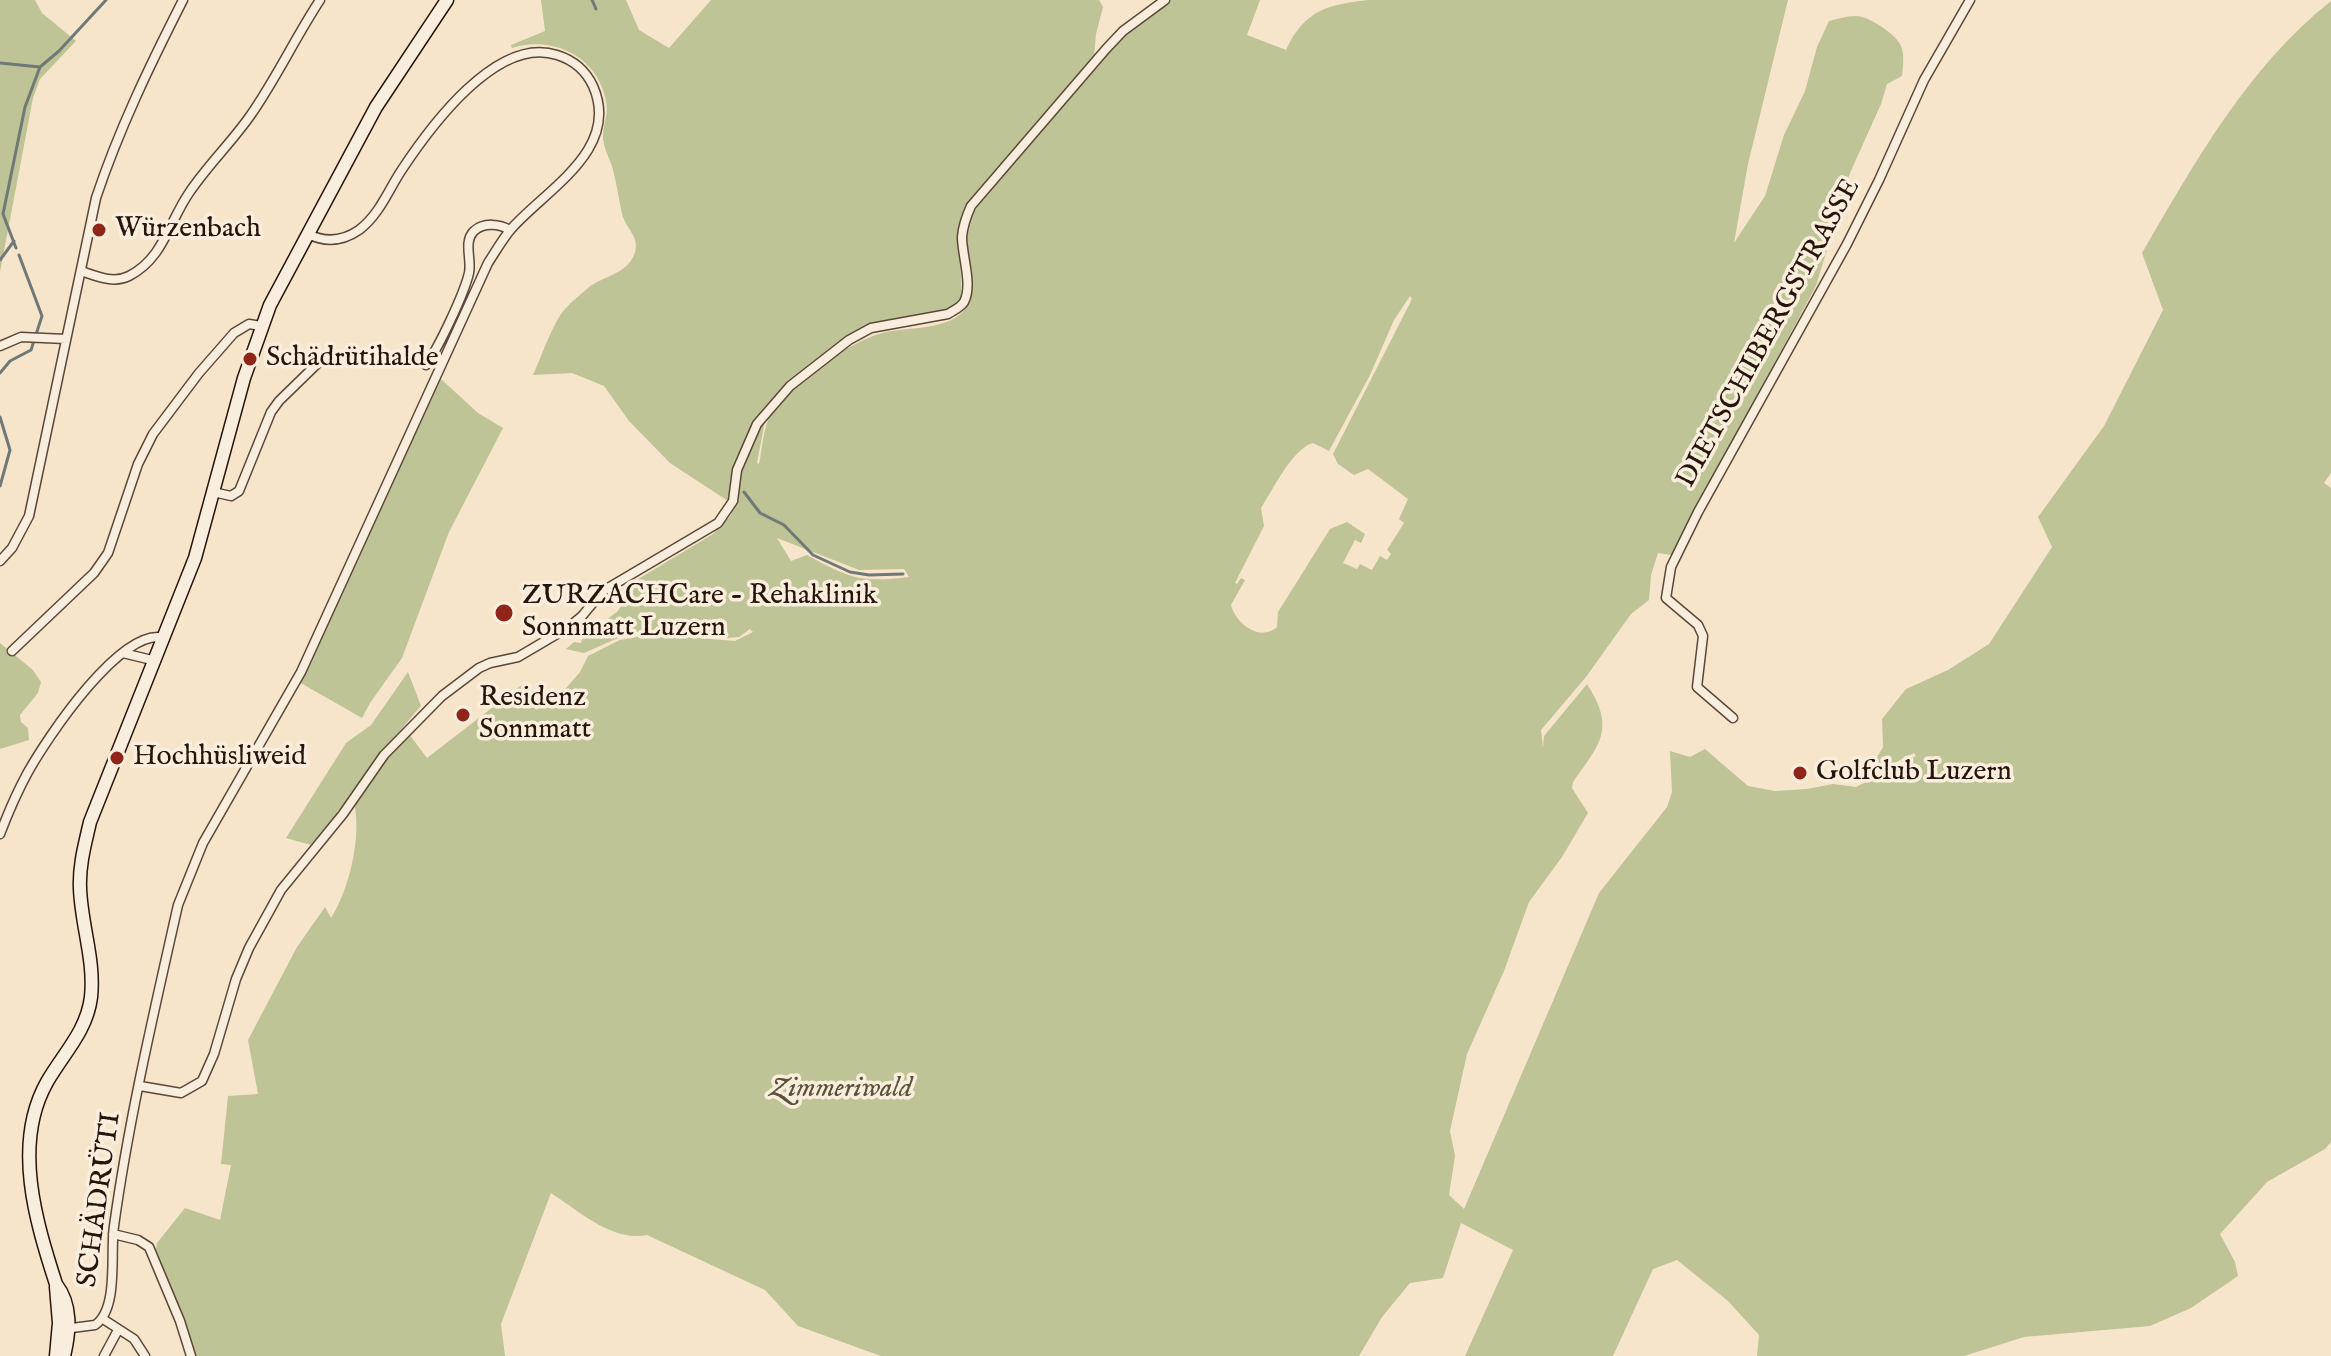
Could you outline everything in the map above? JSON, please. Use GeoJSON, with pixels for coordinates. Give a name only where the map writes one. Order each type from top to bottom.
{"type":"FeatureCollection","features":[{"type":"Feature","properties":{"kind":"main road"},"geometry":{"type":"LineString","coordinates":[[64,1356],[64,1329],[56,1284],[36,1214],[31,1141],[39,1097],[76,1038],[89,1009],[91,972],[80,887],[80,866],[88,831],[195,558],[261,326],[376,107],[447,0]]}},
{"type":"Feature","properties":{"kind":"main road"},"geometry":{"type":"LineString","coordinates":[[56,1356],[64,1329]]}},
{"type":"Feature","properties":{"kind":"street"},"geometry":{"type":"LineString","coordinates":[[0,561],[21,534],[29,516],[96,198],[119,131],[183,0]]}},
{"type":"Feature","properties":{"kind":"street"},"geometry":{"type":"LineString","coordinates":[[81,271],[109,279],[122,279],[151,260],[187,195],[233,139],[266,92],[296,36],[320,0]]}},
{"type":"Feature","properties":{"kind":"street"},"geometry":{"type":"LineString","coordinates":[[308,234],[334,240],[361,228],[378,211],[423,138],[463,94],[504,61],[520,53],[549,52],[566,58],[590,80],[599,108],[596,133],[590,148],[573,171],[510,230],[475,288],[301,672],[192,865],[178,905],[140,1086],[181,1093],[202,1081],[214,1054],[236,979],[281,890],[343,814],[384,755],[430,707],[463,679],[490,663],[518,657],[569,627],[603,591],[708,531],[733,501],[737,470],[750,436],[767,411],[790,386],[849,340],[871,328],[948,314],[964,301],[967,291],[962,239],[964,222],[971,206],[1106,49],[1123,31],[1165,0]]}},
{"type":"Feature","properties":{"kind":"street","name":"DIETSCHIBERGSTRASSE"},"geometry":{"type":"LineString","coordinates":[[1733,718],[1697,687],[1703,636],[1698,625],[1666,598],[1671,567],[1698,512],[1847,244],[1924,80],[1970,0]]}},
{"type":"Feature","properties":{"kind":"street"},"geometry":{"type":"LineString","coordinates":[[426,365],[465,284],[473,232],[488,225],[499,225],[510,230]]}},
{"type":"Feature","properties":{"kind":"street"},"geometry":{"type":"LineString","coordinates":[[12,651],[79,589],[108,553],[138,464],[165,416],[234,333],[249,324],[261,326]]}},
{"type":"Feature","properties":{"kind":"street"},"geometry":{"type":"LineString","coordinates":[[0,346],[21,337],[66,339]]}},
{"type":"Feature","properties":{"kind":"street"},"geometry":{"type":"LineString","coordinates":[[213,492],[228,496],[239,491],[271,412],[318,363]]}},
{"type":"Feature","properties":{"kind":"street"},"geometry":{"type":"LineString","coordinates":[[0,834],[26,775],[59,723],[105,667],[127,647],[145,638],[165,638]]}},
{"type":"Feature","properties":{"kind":"street"},"geometry":{"type":"LineString","coordinates":[[123,653],[156,661]]}},
{"type":"Feature","properties":{"kind":"street","name":"SCHÄDRÜTI"},"geometry":{"type":"LineString","coordinates":[[64,1329],[91,1326],[103,1319],[110,1304],[113,1234],[122,1169],[140,1086]]}},
{"type":"Feature","properties":{"kind":"street"},"geometry":{"type":"LineString","coordinates":[[113,1234],[138,1240],[149,1247],[191,1356]]}},
{"type":"Feature","properties":{"kind":"street"},"geometry":{"type":"LineString","coordinates":[[103,1319],[138,1343],[145,1356]]}},
{"type":"Feature","properties":{"kind":"street"},"geometry":{"type":"LineString","coordinates":[[104,1356],[118,1330]]}},
{"type":"Feature","properties":{"kind":"green space"},"geometry":{"type":"Polygon","coordinates":[[[0,0],[35,0],[42,13],[76,41],[40,79],[33,98],[0,272],[0,0]]]}},
{"type":"Feature","properties":{"kind":"green space"},"geometry":{"type":"Polygon","coordinates":[[[541,0],[626,0],[639,30],[669,48],[711,0],[1099,0],[1103,7],[1094,58],[967,207],[959,232],[961,299],[946,311],[849,337],[790,380],[748,433],[733,468],[732,494],[728,501],[670,463],[629,421],[604,386],[572,373],[533,375],[560,315],[594,284],[627,265],[636,246],[623,216],[604,144],[607,106],[594,72],[584,61],[558,47],[527,45],[512,48],[511,45],[545,31],[541,0]]]}},
{"type":"Feature","properties":{"kind":"green space","name":"Zimmeriwald"},"geometry":{"type":"Polygon","coordinates":[[[1170,0],[1260,0],[1247,35],[1286,50],[1301,26],[1319,12],[1342,4],[1369,0],[1788,0],[1748,164],[1734,243],[1765,196],[1784,135],[1805,91],[1817,47],[1829,21],[1862,17],[1888,31],[1902,48],[1902,76],[1887,84],[1850,173],[1816,286],[1671,555],[1658,553],[1651,575],[1649,600],[1631,614],[1586,677],[1541,730],[1543,748],[1544,736],[1587,684],[1601,713],[1601,736],[1572,788],[1588,813],[1562,857],[1529,902],[1504,971],[1467,1054],[1450,1131],[1455,1156],[1449,1195],[1464,1209],[1599,893],[1667,807],[1672,792],[1670,751],[1690,757],[1705,749],[1748,786],[1775,791],[1833,784],[1856,787],[1916,756],[1914,753],[1869,776],[1854,780],[1869,771],[1883,747],[1882,719],[1906,689],[1948,670],[1989,644],[2052,547],[2038,517],[2104,426],[2163,310],[2142,253],[2203,151],[2248,86],[2301,27],[2331,1],[2331,473],[2324,483],[2331,488],[2331,1142],[2325,1149],[2267,1182],[2220,1234],[2235,1262],[2238,1276],[2191,1308],[2150,1326],[2024,1337],[1964,1356],[1757,1356],[1759,1335],[1728,1301],[1677,1260],[1653,1269],[1613,1356],[1465,1356],[1513,1250],[1461,1223],[1443,1278],[1410,1283],[1382,1317],[1359,1356],[881,1356],[798,1326],[765,1290],[647,1235],[634,1236],[609,1230],[551,1193],[501,1324],[505,1356],[194,1356],[186,1322],[156,1250],[157,1243],[185,1208],[220,1220],[231,1165],[221,1164],[228,1096],[258,1094],[248,1040],[297,947],[325,907],[331,918],[337,906],[355,847],[354,803],[379,766],[409,734],[427,758],[523,684],[536,710],[561,694],[580,672],[588,656],[620,640],[651,634],[735,641],[753,632],[750,629],[739,637],[726,638],[642,631],[584,653],[566,649],[574,642],[581,643],[583,636],[596,627],[604,629],[605,621],[618,611],[635,581],[713,534],[731,515],[740,464],[753,436],[770,413],[765,421],[759,464],[770,416],[804,379],[836,355],[868,338],[940,324],[960,314],[967,306],[971,290],[966,241],[970,216],[1104,54],[1129,29],[1170,0]],[[1410,296],[1394,320],[1370,375],[1329,451],[1313,443],[1305,447],[1284,471],[1261,508],[1264,526],[1235,583],[1241,578],[1245,580],[1231,605],[1238,619],[1256,632],[1263,633],[1277,627],[1278,612],[1330,529],[1347,522],[1365,534],[1361,543],[1355,540],[1343,563],[1357,569],[1360,564],[1372,570],[1380,556],[1387,560],[1391,554],[1387,550],[1404,523],[1399,519],[1408,499],[1368,469],[1354,475],[1338,464],[1333,454],[1412,299],[1410,296]],[[777,538],[791,561],[807,555],[855,577],[909,577],[904,569],[859,570],[777,538]]]}},
{"type":"Feature","properties":{"kind":"green space"},"geometry":{"type":"Polygon","coordinates":[[[441,379],[478,413],[503,428],[449,532],[402,658],[362,718],[299,682],[441,379]]]}},
{"type":"Feature","properties":{"kind":"green space"},"geometry":{"type":"Polygon","coordinates":[[[0,643],[33,670],[41,682],[38,693],[20,715],[21,722],[28,728],[29,740],[0,749],[0,643]]]}},
{"type":"Feature","properties":{"kind":"green space"},"geometry":{"type":"Polygon","coordinates":[[[408,672],[421,706],[311,845],[286,838],[346,743],[371,725],[408,672]]]}},
{"type":"Feature","properties":{"kind":"waterway"},"geometry":{"type":"LineString","coordinates":[[16,248],[3,214],[25,107],[40,67],[106,0]]}},
{"type":"Feature","properties":{"kind":"waterway"},"geometry":{"type":"LineString","coordinates":[[592,0],[596,9]]}},
{"type":"Feature","properties":{"kind":"waterway"},"geometry":{"type":"LineString","coordinates":[[0,63],[40,67]]}},
{"type":"Feature","properties":{"kind":"waterway"},"geometry":{"type":"LineString","coordinates":[[0,260],[14,241]]}},
{"type":"Feature","properties":{"kind":"waterway"},"geometry":{"type":"LineString","coordinates":[[0,373],[10,361],[31,350],[42,316],[19,255]]}},
{"type":"Feature","properties":{"kind":"waterway"},"geometry":{"type":"LineString","coordinates":[[0,417],[10,450],[0,486]]}},
{"type":"Feature","properties":{"kind":"waterway"},"geometry":{"type":"LineString","coordinates":[[744,492],[760,513],[784,525],[813,555],[850,572],[903,574]]}},
{"type":"Feature","properties":{"kind":"place","name":"Würzenbach"},"geometry":{"type":"Point","coordinates":[99,230]}},
{"type":"Feature","properties":{"kind":"place","name":"Schädrütihalde"},"geometry":{"type":"Point","coordinates":[250,359]}},
{"type":"Feature","properties":{"kind":"place","name":"ZURZACHCare - Rehaklinik Sonnmatt Luzern"},"geometry":{"type":"Point","coordinates":[504,613]}},
{"type":"Feature","properties":{"kind":"place","name":"Residenz Sonnmatt"},"geometry":{"type":"Point","coordinates":[463,715]}},
{"type":"Feature","properties":{"kind":"place","name":"Hochhüsliweid"},"geometry":{"type":"Point","coordinates":[117,758]}},
{"type":"Feature","properties":{"kind":"place","name":"Golfclub Luzern"},"geometry":{"type":"Point","coordinates":[1800,773]}}]}
